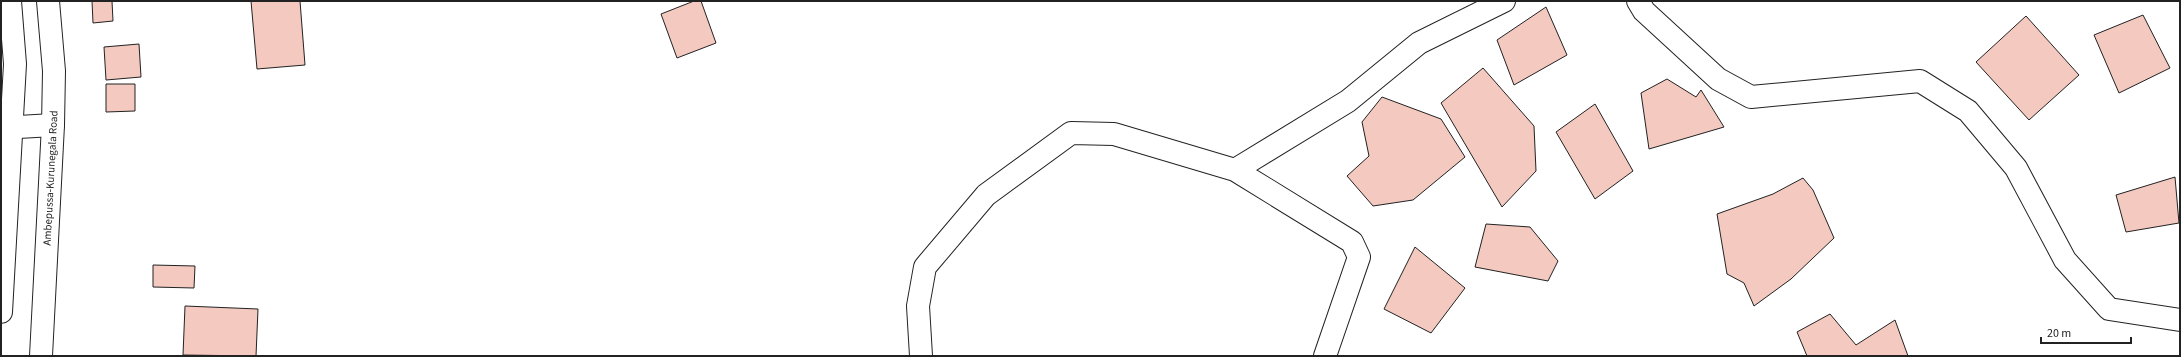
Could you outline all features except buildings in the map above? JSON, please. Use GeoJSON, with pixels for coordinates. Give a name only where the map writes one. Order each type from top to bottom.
{"type":"FeatureCollection","features":[{"type":"Feature","properties":{"kind":"main road"},"geometry":{"type":"LineString","coordinates":[[1,312],[7,127],[15,64],[10,1]]}},
{"type":"Feature","properties":{"kind":"main road","name":"Ambepussa-Kurunegala Road"},"geometry":{"type":"LineString","coordinates":[[41,356],[53,125],[54,71],[48,1]]}},
{"type":"Feature","properties":{"kind":"main road"},"geometry":{"type":"LineString","coordinates":[[1235,170],[1348,101],[1419,43],[1504,1]]}},
{"type":"Feature","properties":{"kind":"main road"},"geometry":{"type":"LineString","coordinates":[[1638,1],[1644,11],[1718,79],[1751,97],[1920,81],[1968,111],[2016,168],[2065,260],[2109,309],[2180,320]]}},
{"type":"Feature","properties":{"kind":"main road"},"geometry":{"type":"LineString","coordinates":[[7,127],[53,125]]}},
{"type":"Feature","properties":{"kind":"main road"},"geometry":{"type":"LineString","coordinates":[[921,356],[918,306],[925,267],[986,195],[1071,133],[1114,134],[1235,170],[1352,242],[1359,257],[1325,356]]}}]}
